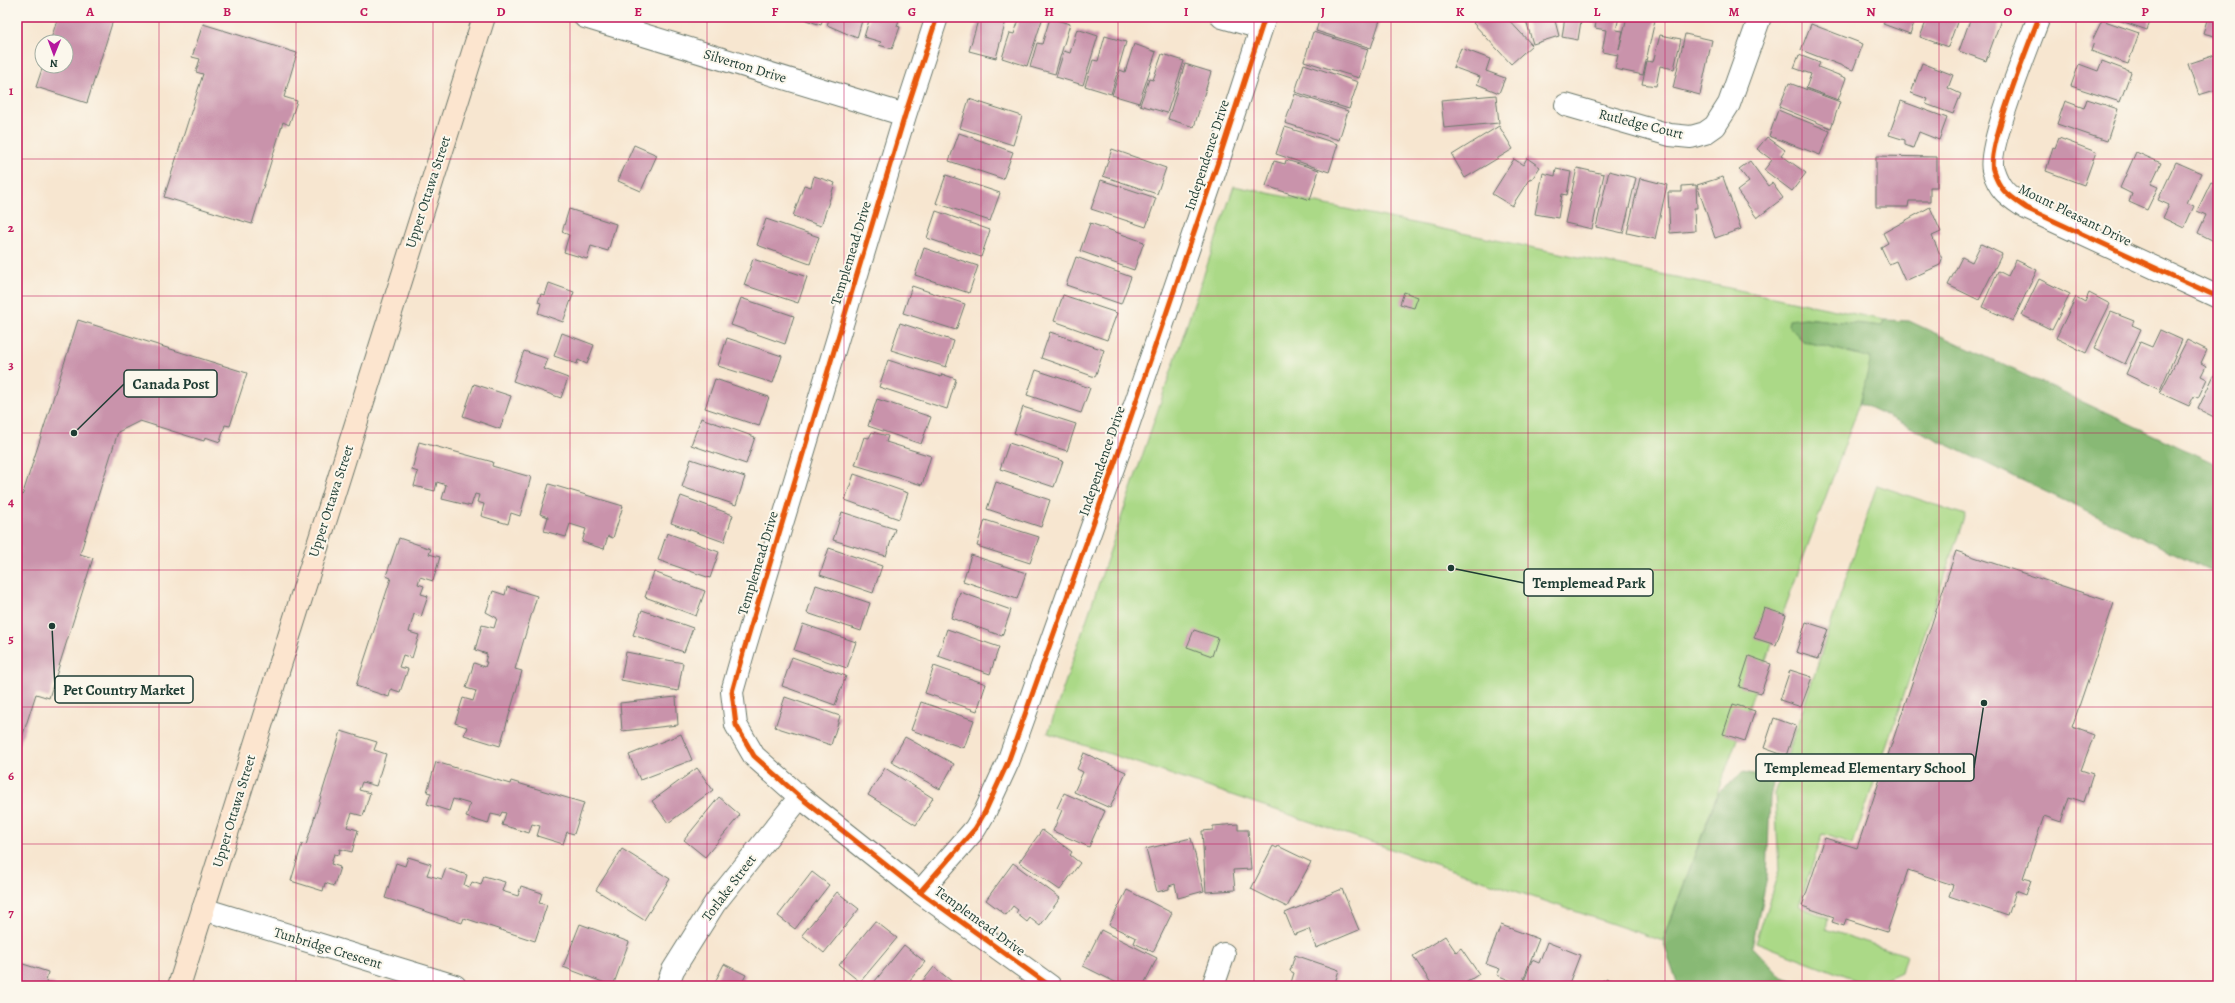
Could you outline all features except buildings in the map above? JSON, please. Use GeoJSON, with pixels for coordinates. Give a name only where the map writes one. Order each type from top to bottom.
{"type":"FeatureCollection","features":[{"type":"Feature","properties":{"kind":"main road","name":"Upper Ottawa Street"},"geometry":{"type":"LineString","coordinates":[[179,986],[484,17]]}},
{"type":"Feature","properties":{"kind":"street","name":"Silverton Drive"},"geometry":{"type":"LineString","coordinates":[[585,17],[905,115]]}},
{"type":"Feature","properties":{"kind":"street","name":"Templemead Drive"},"geometry":{"type":"LineString","coordinates":[[937,17],[905,115],[732,692],[736,726],[754,756],[800,797],[920,892],[1050,986]]}},
{"type":"Feature","properties":{"kind":"street"},"geometry":{"type":"LineString","coordinates":[[1222,17],[1263,23]]}},
{"type":"Feature","properties":{"kind":"street","name":"Rutledge Court"},"geometry":{"type":"LineString","coordinates":[[1566,105],[1670,134],[1691,137],[1705,133],[1715,126],[1728,104],[1760,17]]}},
{"type":"Feature","properties":{"kind":"street","name":"Mount Pleasant Drive"},"geometry":{"type":"LineString","coordinates":[[2039,17],[1995,142],[1992,169],[2003,192],[2026,208],[2218,296]]}},
{"type":"Feature","properties":{"kind":"street","name":"Independence Drive"},"geometry":{"type":"LineString","coordinates":[[920,892],[975,829],[985,812],[1008,762],[1213,177],[1263,23]]}},
{"type":"Feature","properties":{"kind":"street","name":"Torlake Street"},"geometry":{"type":"LineString","coordinates":[[667,986],[673,970],[715,903],[800,797]]}},
{"type":"Feature","properties":{"kind":"street","name":"Tunbridge Crescent"},"geometry":{"type":"LineString","coordinates":[[203,909],[455,986]]}},
{"type":"Feature","properties":{"kind":"street"},"geometry":{"type":"LineString","coordinates":[[1213,986],[1224,954]]}},
{"type":"Feature","properties":{"kind":"green space"},"geometry":{"type":"Polygon","coordinates":[[[1234,186],[1884,320],[1883,326],[1804,318],[1803,341],[1872,358],[1860,403],[1663,941],[1048,733],[1234,186]]]}},
{"type":"Feature","properties":{"kind":"green space"},"geometry":{"type":"Polygon","coordinates":[[[1804,318],[1882,326],[1884,320],[1909,321],[2218,465],[2218,574],[1860,403],[1871,358],[1803,341],[1788,325],[1789,320],[1804,318]]]}},
{"type":"Feature","properties":{"kind":"green space"},"geometry":{"type":"Polygon","coordinates":[[[1877,485],[1965,515],[1853,844],[1823,834],[1798,906],[1828,918],[1826,929],[1906,955],[1901,972],[1871,986],[1756,942],[1779,870],[1775,793],[1877,485]]]}},
{"type":"Feature","properties":{"kind":"green space"},"geometry":{"type":"Polygon","coordinates":[[[1743,772],[1774,778],[1770,797],[1767,878],[1752,946],[1782,978],[1809,986],[1678,986],[1663,941],[1718,793],[1743,772]]]}},
{"type":"Feature","properties":{"kind":"cycle path"},"geometry":{"type":"LineString","coordinates":[[937,17],[905,115],[732,692],[736,725],[754,756],[800,797],[920,892],[1050,986]]}},
{"type":"Feature","properties":{"kind":"cycle path"},"geometry":{"type":"LineString","coordinates":[[920,892],[975,829],[985,812],[1008,762],[1123,440],[1218,162],[1265,17]]}},
{"type":"Feature","properties":{"kind":"cycle path"},"geometry":{"type":"LineString","coordinates":[[2039,17],[2018,72],[1996,141],[1993,170],[2002,189],[2010,197],[2026,208],[2218,297]]}},
{"type":"Feature","properties":{"kind":"place","name":"Canada Post"},"geometry":{"type":"Point","coordinates":[74,433]}},
{"type":"Feature","properties":{"kind":"place","name":"Templemead Park"},"geometry":{"type":"Point","coordinates":[1451,568]}},
{"type":"Feature","properties":{"kind":"place","name":"Pet Country Market"},"geometry":{"type":"Point","coordinates":[52,626]}},
{"type":"Feature","properties":{"kind":"place","name":"Templemead Elementary School"},"geometry":{"type":"Point","coordinates":[1984,703]}}]}
